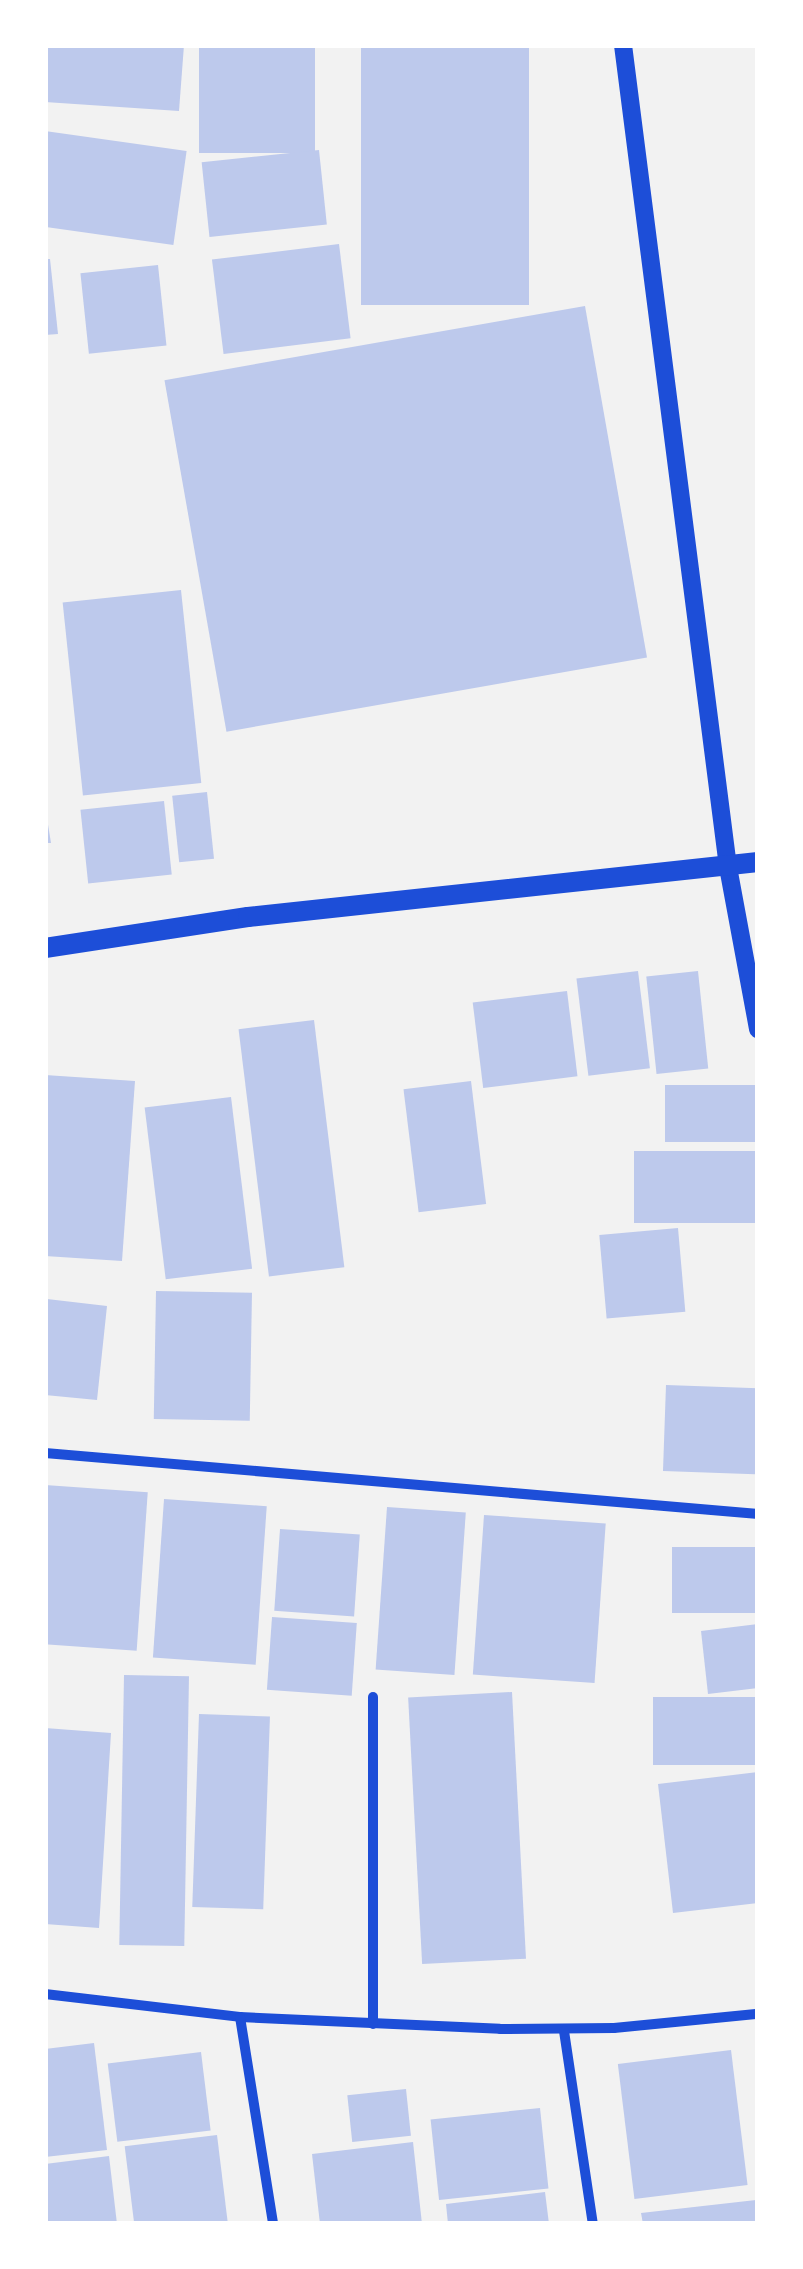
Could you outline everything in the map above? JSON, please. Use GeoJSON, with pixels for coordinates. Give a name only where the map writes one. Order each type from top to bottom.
{"type":"FeatureCollection","features":[{"type":"Feature","properties":{"kind":"main road"},"geometry":{"type":"LineString","coordinates":[[45,948],[248,918],[758,862]]}},
{"type":"Feature","properties":{"kind":"street"},"geometry":{"type":"LineString","coordinates":[[623,45],[728,867],[758,1029]]}},
{"type":"Feature","properties":{"kind":"street"},"geometry":{"type":"LineString","coordinates":[[45,1452],[758,1514]]}},
{"type":"Feature","properties":{"kind":"street"},"geometry":{"type":"LineString","coordinates":[[373,1697],[373,2024]]}},
{"type":"Feature","properties":{"kind":"street"},"geometry":{"type":"LineString","coordinates":[[45,1994],[240,2016],[564,2031],[758,2014]]}},
{"type":"Feature","properties":{"kind":"street"},"geometry":{"type":"LineString","coordinates":[[240,2016],[273,2224]]}},
{"type":"Feature","properties":{"kind":"street"},"geometry":{"type":"LineString","coordinates":[[564,2031],[592,2224]]}},
{"type":"Feature","properties":{"kind":"building"},"geometry":{"type":"Polygon","coordinates":[[[45,45],[184,45],[179,111],[45,102],[45,45]]]}},
{"type":"Feature","properties":{"kind":"building"},"geometry":{"type":"Polygon","coordinates":[[[199,45],[315,45],[315,153],[199,153],[199,45]]]}},
{"type":"Feature","properties":{"kind":"building"},"geometry":{"type":"Polygon","coordinates":[[[361,45],[529,45],[529,305],[361,305],[361,45]]]}},
{"type":"Feature","properties":{"kind":"building"},"geometry":{"type":"Polygon","coordinates":[[[45,131],[187,151],[173,245],[45,227],[45,131]]]}},
{"type":"Feature","properties":{"kind":"building"},"geometry":{"type":"Polygon","coordinates":[[[319,150],[327,225],[209,237],[202,162],[319,150]]]}},
{"type":"Feature","properties":{"kind":"building"},"geometry":{"type":"Polygon","coordinates":[[[339,244],[351,338],[224,354],[212,260],[339,244]]]}},
{"type":"Feature","properties":{"kind":"building"},"geometry":{"type":"Polygon","coordinates":[[[45,259],[50,259],[58,334],[45,335],[45,259]]]}},
{"type":"Feature","properties":{"kind":"building"},"geometry":{"type":"Polygon","coordinates":[[[158,265],[166,346],[89,354],[80,273],[158,265]]]}},
{"type":"Feature","properties":{"kind":"building"},"geometry":{"type":"Polygon","coordinates":[[[585,306],[647,658],[226,732],[164,380],[585,306]]]}},
{"type":"Feature","properties":{"kind":"building"},"geometry":{"type":"Polygon","coordinates":[[[181,590],[201,783],[83,795],[63,602],[181,590]]]}},
{"type":"Feature","properties":{"kind":"building"},"geometry":{"type":"Polygon","coordinates":[[[207,792],[214,859],[179,862],[172,796],[207,792]]]}},
{"type":"Feature","properties":{"kind":"building"},"geometry":{"type":"Polygon","coordinates":[[[164,801],[172,875],[88,883],[80,810],[164,801]]]}},
{"type":"Feature","properties":{"kind":"building"},"geometry":{"type":"Polygon","coordinates":[[[45,806],[51,843],[45,843],[45,806]]]}},
{"type":"Feature","properties":{"kind":"building"},"geometry":{"type":"Polygon","coordinates":[[[638,971],[650,1068],[588,1076],[576,979],[638,971]]]}},
{"type":"Feature","properties":{"kind":"building"},"geometry":{"type":"Polygon","coordinates":[[[698,971],[708,1068],[657,1074],[646,976],[698,971]]]}},
{"type":"Feature","properties":{"kind":"building"},"geometry":{"type":"Polygon","coordinates":[[[567,991],[577,1076],[483,1088],[473,1003],[567,991]]]}},
{"type":"Feature","properties":{"kind":"building"},"geometry":{"type":"Polygon","coordinates":[[[314,1020],[344,1267],[269,1276],[239,1029],[314,1020]]]}},
{"type":"Feature","properties":{"kind":"building"},"geometry":{"type":"Polygon","coordinates":[[[45,1075],[135,1081],[122,1261],[45,1256],[45,1075]]]}},
{"type":"Feature","properties":{"kind":"building"},"geometry":{"type":"Polygon","coordinates":[[[471,1081],[486,1204],[419,1212],[404,1089],[471,1081]]]}},
{"type":"Feature","properties":{"kind":"building"},"geometry":{"type":"Polygon","coordinates":[[[665,1085],[758,1085],[758,1142],[665,1142],[665,1085]]]}},
{"type":"Feature","properties":{"kind":"building"},"geometry":{"type":"Polygon","coordinates":[[[231,1097],[252,1269],[166,1279],[145,1108],[231,1097]]]}},
{"type":"Feature","properties":{"kind":"building"},"geometry":{"type":"Polygon","coordinates":[[[634,1151],[758,1151],[758,1223],[634,1223],[634,1151]]]}},
{"type":"Feature","properties":{"kind":"building"},"geometry":{"type":"Polygon","coordinates":[[[678,1228],[685,1312],[607,1319],[599,1235],[678,1228]]]}},
{"type":"Feature","properties":{"kind":"building"},"geometry":{"type":"Polygon","coordinates":[[[156,1291],[252,1293],[250,1421],[154,1419],[156,1291]]]}},
{"type":"Feature","properties":{"kind":"building"},"geometry":{"type":"Polygon","coordinates":[[[47,1299],[107,1306],[97,1400],[45,1395],[47,1299]]]}},
{"type":"Feature","properties":{"kind":"building"},"geometry":{"type":"Polygon","coordinates":[[[666,1385],[758,1388],[755,1474],[663,1471],[666,1385]]]}},
{"type":"Feature","properties":{"kind":"building"},"geometry":{"type":"Polygon","coordinates":[[[45,1485],[148,1492],[137,1651],[45,1644],[45,1485]]]}},
{"type":"Feature","properties":{"kind":"building"},"geometry":{"type":"Polygon","coordinates":[[[164,1499],[267,1506],[256,1665],[153,1658],[164,1499]]]}},
{"type":"Feature","properties":{"kind":"building"},"geometry":{"type":"Polygon","coordinates":[[[387,1507],[466,1513],[454,1675],[376,1670],[387,1507]]]}},
{"type":"Feature","properties":{"kind":"building"},"geometry":{"type":"Polygon","coordinates":[[[484,1515],[606,1524],[595,1683],[473,1675],[484,1515]]]}},
{"type":"Feature","properties":{"kind":"building"},"geometry":{"type":"Polygon","coordinates":[[[280,1529],[360,1535],[354,1616],[274,1611],[280,1529]]]}},
{"type":"Feature","properties":{"kind":"building"},"geometry":{"type":"Polygon","coordinates":[[[672,1547],[758,1547],[758,1613],[672,1613],[672,1547]]]}},
{"type":"Feature","properties":{"kind":"building"},"geometry":{"type":"Polygon","coordinates":[[[272,1617],[357,1623],[352,1696],[267,1690],[272,1617]]]}},
{"type":"Feature","properties":{"kind":"building"},"geometry":{"type":"Polygon","coordinates":[[[758,1624],[758,1688],[708,1694],[701,1631],[758,1624]]]}},
{"type":"Feature","properties":{"kind":"building"},"geometry":{"type":"Polygon","coordinates":[[[124,1675],[189,1676],[184,1946],[119,1945],[124,1675]]]}},
{"type":"Feature","properties":{"kind":"building"},"geometry":{"type":"Polygon","coordinates":[[[512,1692],[526,1959],[422,1964],[408,1697],[512,1692]]]}},
{"type":"Feature","properties":{"kind":"building"},"geometry":{"type":"Polygon","coordinates":[[[653,1697],[758,1697],[758,1765],[653,1765],[653,1697]]]}},
{"type":"Feature","properties":{"kind":"building"},"geometry":{"type":"Polygon","coordinates":[[[199,1714],[270,1716],[263,1909],[192,1907],[199,1714]]]}},
{"type":"Feature","properties":{"kind":"building"},"geometry":{"type":"Polygon","coordinates":[[[45,1728],[111,1733],[99,1928],[45,1924],[45,1728]]]}},
{"type":"Feature","properties":{"kind":"building"},"geometry":{"type":"Polygon","coordinates":[[[758,1772],[758,1903],[673,1913],[658,1784],[758,1772]]]}},
{"type":"Feature","properties":{"kind":"building"},"geometry":{"type":"Polygon","coordinates":[[[94,2043],[107,2150],[45,2157],[45,2049],[94,2043]]]}},
{"type":"Feature","properties":{"kind":"building"},"geometry":{"type":"Polygon","coordinates":[[[731,2050],[748,2185],[634,2199],[618,2064],[731,2050]]]}},
{"type":"Feature","properties":{"kind":"building"},"geometry":{"type":"Polygon","coordinates":[[[201,2052],[211,2130],[117,2142],[108,2063],[201,2052]]]}},
{"type":"Feature","properties":{"kind":"building"},"geometry":{"type":"Polygon","coordinates":[[[406,2089],[411,2136],[352,2142],[347,2095],[406,2089]]]}},
{"type":"Feature","properties":{"kind":"building"},"geometry":{"type":"Polygon","coordinates":[[[540,2108],[548,2189],[439,2200],[431,2119],[540,2108]]]}},
{"type":"Feature","properties":{"kind":"building"},"geometry":{"type":"Polygon","coordinates":[[[217,2135],[228,2224],[134,2224],[125,2146],[217,2135]]]}},
{"type":"Feature","properties":{"kind":"building"},"geometry":{"type":"Polygon","coordinates":[[[413,2142],[422,2224],[320,2224],[312,2154],[413,2142]]]}},
{"type":"Feature","properties":{"kind":"building"},"geometry":{"type":"Polygon","coordinates":[[[109,2156],[117,2224],[45,2224],[45,2164],[109,2156]]]}},
{"type":"Feature","properties":{"kind":"building"},"geometry":{"type":"Polygon","coordinates":[[[545,2192],[549,2224],[448,2224],[446,2204],[545,2192]]]}},
{"type":"Feature","properties":{"kind":"building"},"geometry":{"type":"Polygon","coordinates":[[[756,2200],[758,2224],[643,2224],[641,2213],[756,2200]]]}}]}
